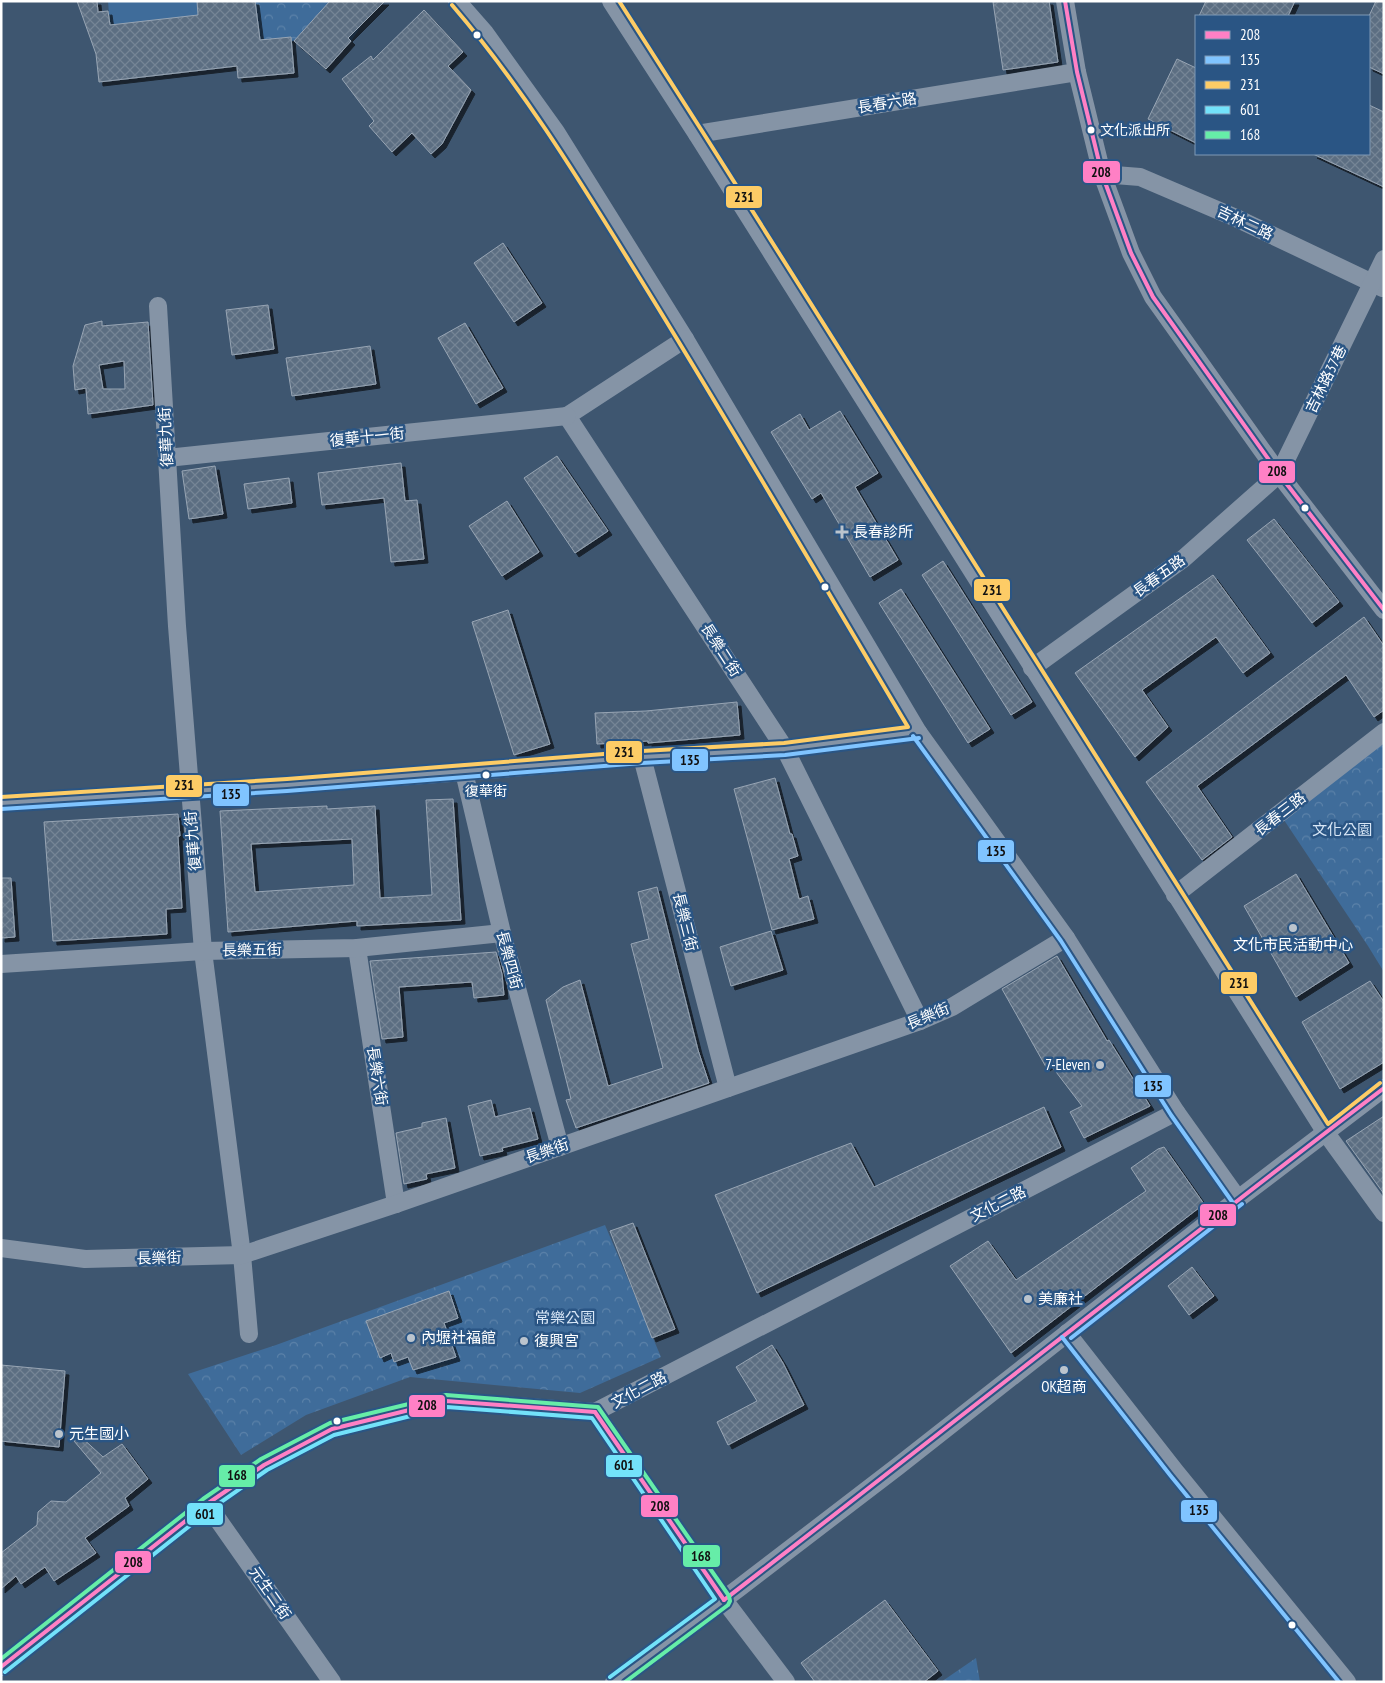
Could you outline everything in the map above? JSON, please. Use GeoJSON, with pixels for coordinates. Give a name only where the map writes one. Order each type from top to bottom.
{"type":"FeatureCollection","features":[{"type":"Feature","properties":{"kind":"street"},"geometry":{"type":"LineString","coordinates":[[457,1],[486,33],[556,132],[685,339],[918,732],[1066,938],[1176,1112],[1238,1199]]}},
{"type":"Feature","properties":{"kind":"street"},"geometry":{"type":"LineString","coordinates":[[611,1],[697,134],[1326,1133],[1384,1212]]}},
{"type":"Feature","properties":{"kind":"street"},"geometry":{"type":"LineString","coordinates":[[1065,1],[1077,72],[1102,174],[1131,253],[1153,297],[1280,474],[1384,610]]}},
{"type":"Feature","properties":{"kind":"street","name":"長春六路"},"geometry":{"type":"LineString","coordinates":[[697,134],[1077,72]]}},
{"type":"Feature","properties":{"kind":"street","name":"吉林二路"},"geometry":{"type":"LineString","coordinates":[[1102,174],[1140,177],[1236,218],[1378,286]]}},
{"type":"Feature","properties":{"kind":"street","name":"吉林路37巷"},"geometry":{"type":"LineString","coordinates":[[1280,474],[1378,286],[1384,259]]}},
{"type":"Feature","properties":{"kind":"street","name":"復華九街"},"geometry":{"type":"LineString","coordinates":[[158,306],[177,626],[203,952],[242,1255],[249,1334]]}},
{"type":"Feature","properties":{"kind":"street"},"geometry":{"type":"LineString","coordinates":[[568,416],[685,339]]}},
{"type":"Feature","properties":{"kind":"street","name":"復華十一街"},"geometry":{"type":"LineString","coordinates":[[167,458],[568,416]]}},
{"type":"Feature","properties":{"kind":"street","name":"長樂二街"},"geometry":{"type":"LineString","coordinates":[[568,416],[785,748],[920,1021]]}},
{"type":"Feature","properties":{"kind":"street","name":"長春五路"},"geometry":{"type":"LineString","coordinates":[[1032,668],[1183,559],[1280,474]]}},
{"type":"Feature","properties":{"kind":"street"},"geometry":{"type":"LineString","coordinates":[[1,803],[189,792],[642,757],[785,748],[918,732]]}},
{"type":"Feature","properties":{"kind":"street","name":"長春三路"},"geometry":{"type":"LineString","coordinates":[[1175,895],[1384,732]]}},
{"type":"Feature","properties":{"kind":"street","name":"長樂三街"},"geometry":{"type":"LineString","coordinates":[[642,757],[728,1088]]}},
{"type":"Feature","properties":{"kind":"street","name":"長樂四街"},"geometry":{"type":"LineString","coordinates":[[464,772],[502,933],[560,1146]]}},
{"type":"Feature","properties":{"kind":"street","name":"長樂五街"},"geometry":{"type":"LineString","coordinates":[[1,964],[203,952],[357,948],[502,933]]}},
{"type":"Feature","properties":{"kind":"street","name":"長樂街"},"geometry":{"type":"LineString","coordinates":[[1,1248],[84,1259],[242,1255],[396,1204],[920,1021],[952,1006],[1066,938]]}},
{"type":"Feature","properties":{"kind":"street","name":"長樂六街"},"geometry":{"type":"LineString","coordinates":[[357,948],[396,1204]]}},
{"type":"Feature","properties":{"kind":"street"},"geometry":{"type":"LineString","coordinates":[[614,1682],[724,1600],[1238,1199],[1384,1088]]}},
{"type":"Feature","properties":{"kind":"street","name":"文化二路"},"geometry":{"type":"LineString","coordinates":[[1,1667],[207,1504],[264,1465],[332,1429],[446,1401],[595,1412],[1176,1112]]}},
{"type":"Feature","properties":{"kind":"street"},"geometry":{"type":"LineString","coordinates":[[1067,1333],[1347,1682]]}},
{"type":"Feature","properties":{"kind":"street"},"geometry":{"type":"LineString","coordinates":[[595,1412],[724,1600],[786,1682]]}},
{"type":"Feature","properties":{"kind":"street","name":"元生二街"},"geometry":{"type":"LineString","coordinates":[[207,1504],[332,1682]]}},
{"type":"Feature","properties":{"kind":"green space"},"geometry":{"type":"Polygon","coordinates":[[[108,1],[206,1],[208,17],[110,28],[108,1]]]}},
{"type":"Feature","properties":{"kind":"green space"},"geometry":{"type":"Polygon","coordinates":[[[236,1],[333,1],[363,23],[351,41],[319,13],[294,41],[270,51],[242,52],[236,1]]]}},
{"type":"Feature","properties":{"kind":"green space","name":"文化公園"},"geometry":{"type":"Polygon","coordinates":[[[1384,742],[1384,972],[1284,820],[1384,742]]]}},
{"type":"Feature","properties":{"kind":"green space","name":"常樂公園"},"geometry":{"type":"Polygon","coordinates":[[[605,1225],[661,1357],[580,1393],[410,1377],[306,1415],[241,1455],[188,1374],[276,1345],[605,1225]]]}},
{"type":"Feature","properties":{"kind":"green space"},"geometry":{"type":"Polygon","coordinates":[[[976,1658],[980,1682],[941,1682],[976,1658]]]}},
{"type":"Feature","properties":{"kind":"building"},"geometry":{"type":"Polygon","coordinates":[[[77,1],[97,1],[98,12],[108,11],[110,25],[198,15],[197,1],[255,1],[260,40],[291,37],[294,73],[238,78],[237,66],[99,82],[96,54],[77,1]]]}},
{"type":"Feature","properties":{"kind":"building"},"geometry":{"type":"Polygon","coordinates":[[[330,1],[385,1],[348,38],[351,41],[326,69],[294,41],[330,1]]]}},
{"type":"Feature","properties":{"kind":"building"},"geometry":{"type":"Polygon","coordinates":[[[1049,1],[1058,62],[1003,70],[993,2],[1049,1]]]}},
{"type":"Feature","properties":{"kind":"building"},"geometry":{"type":"Polygon","coordinates":[[[1206,1],[1295,1],[1288,15],[1199,15],[1206,1]]]}},
{"type":"Feature","properties":{"kind":"building"},"geometry":{"type":"Polygon","coordinates":[[[1376,1],[1384,1],[1384,74],[1370,67],[1369,15],[1376,1]]]}},
{"type":"Feature","properties":{"kind":"building"},"geometry":{"type":"Polygon","coordinates":[[[424,10],[463,52],[448,66],[471,90],[442,144],[431,154],[412,133],[392,152],[369,126],[374,121],[342,79],[371,56],[373,60],[424,10]]]}},
{"type":"Feature","properties":{"kind":"building"},"geometry":{"type":"Polygon","coordinates":[[[1177,59],[1195,68],[1195,142],[1148,119],[1177,59]]]}},
{"type":"Feature","properties":{"kind":"building"},"geometry":{"type":"Polygon","coordinates":[[[1370,105],[1384,112],[1384,187],[1315,155],[1370,155],[1370,105]]]}},
{"type":"Feature","properties":{"kind":"building"},"geometry":{"type":"Polygon","coordinates":[[[503,243],[542,303],[514,322],[474,263],[503,243]]]}},
{"type":"Feature","properties":{"kind":"building"},"geometry":{"type":"Polygon","coordinates":[[[268,305],[274,349],[232,355],[226,310],[268,305]]]}},
{"type":"Feature","properties":{"kind":"building"},"geometry":{"type":"Polygon","coordinates":[[[102,321],[102,326],[148,322],[153,405],[88,414],[86,388],[75,390],[73,366],[85,325],[102,321]],[[124,361],[99,365],[103,389],[125,389],[124,361]]]}},
{"type":"Feature","properties":{"kind":"building"},"geometry":{"type":"Polygon","coordinates":[[[465,323],[503,388],[476,404],[438,338],[465,323]]]}},
{"type":"Feature","properties":{"kind":"building"},"geometry":{"type":"Polygon","coordinates":[[[370,346],[376,384],[292,396],[286,358],[370,346]]]}},
{"type":"Feature","properties":{"kind":"building"},"geometry":{"type":"Polygon","coordinates":[[[840,411],[878,473],[855,487],[898,560],[870,577],[821,493],[812,499],[771,432],[800,414],[809,430],[840,411]]]}},
{"type":"Feature","properties":{"kind":"building"},"geometry":{"type":"Polygon","coordinates":[[[557,456],[608,531],[575,553],[524,478],[557,456]]]}},
{"type":"Feature","properties":{"kind":"building"},"geometry":{"type":"Polygon","coordinates":[[[401,463],[405,501],[417,500],[424,559],[391,562],[384,498],[322,505],[318,473],[401,463]]]}},
{"type":"Feature","properties":{"kind":"building"},"geometry":{"type":"Polygon","coordinates":[[[215,466],[223,514],[189,519],[182,471],[215,466]]]}},
{"type":"Feature","properties":{"kind":"building"},"geometry":{"type":"Polygon","coordinates":[[[289,478],[292,503],[248,509],[244,484],[289,478]]]}},
{"type":"Feature","properties":{"kind":"building"},"geometry":{"type":"Polygon","coordinates":[[[507,501],[539,552],[502,576],[469,526],[507,501]]]}},
{"type":"Feature","properties":{"kind":"building"},"geometry":{"type":"Polygon","coordinates":[[[1274,519],[1339,602],[1312,623],[1247,540],[1274,519]]]}},
{"type":"Feature","properties":{"kind":"building"},"geometry":{"type":"Polygon","coordinates":[[[943,561],[1032,702],[1011,715],[922,575],[943,561]]]}},
{"type":"Feature","properties":{"kind":"building"},"geometry":{"type":"Polygon","coordinates":[[[1213,575],[1270,653],[1243,673],[1216,637],[1142,690],[1168,727],[1135,757],[1075,673],[1213,575]]]}},
{"type":"Feature","properties":{"kind":"building"},"geometry":{"type":"Polygon","coordinates":[[[901,589],[990,729],[968,743],[879,603],[901,589]]]}},
{"type":"Feature","properties":{"kind":"building"},"geometry":{"type":"Polygon","coordinates":[[[508,610],[550,744],[514,755],[472,622],[508,610]]]}},
{"type":"Feature","properties":{"kind":"building"},"geometry":{"type":"Polygon","coordinates":[[[1364,617],[1384,646],[1384,710],[1374,717],[1346,675],[1197,786],[1232,837],[1202,860],[1146,782],[1364,617]]]}},
{"type":"Feature","properties":{"kind":"building"},"geometry":{"type":"Polygon","coordinates":[[[737,702],[740,735],[648,743],[648,741],[597,744],[595,713],[646,711],[737,702]]]}},
{"type":"Feature","properties":{"kind":"building"},"geometry":{"type":"Polygon","coordinates":[[[775,778],[798,856],[789,859],[799,899],[808,896],[814,919],[772,930],[734,789],[775,778]]]}},
{"type":"Feature","properties":{"kind":"building"},"geometry":{"type":"Polygon","coordinates":[[[453,799],[461,920],[357,926],[357,921],[228,932],[220,811],[327,806],[327,809],[375,806],[380,898],[432,895],[426,800],[453,799]],[[352,839],[251,844],[255,892],[354,885],[352,839]]]}},
{"type":"Feature","properties":{"kind":"building"},"geometry":{"type":"Polygon","coordinates":[[[178,814],[182,908],[166,909],[167,934],[53,941],[44,822],[178,814]]]}},
{"type":"Feature","properties":{"kind":"building","name":"文化市民活動中心"},"geometry":{"type":"Polygon","coordinates":[[[1296,874],[1349,963],[1296,997],[1244,906],[1296,874]]]}},
{"type":"Feature","properties":{"kind":"building"},"geometry":{"type":"Polygon","coordinates":[[[1,878],[11,878],[15,937],[1,938],[1,878]]]}},
{"type":"Feature","properties":{"kind":"building"},"geometry":{"type":"Polygon","coordinates":[[[657,887],[698,1050],[709,1083],[576,1128],[566,1100],[571,1099],[546,1000],[563,987],[580,980],[608,1086],[663,1068],[631,944],[649,939],[638,892],[657,887]]]}},
{"type":"Feature","properties":{"kind":"building"},"geometry":{"type":"Polygon","coordinates":[[[771,931],[783,970],[731,986],[720,947],[771,931]]]}},
{"type":"Feature","properties":{"kind":"building"},"geometry":{"type":"Polygon","coordinates":[[[496,952],[502,974],[504,995],[474,998],[472,982],[399,987],[403,1037],[382,1039],[370,961],[496,952]]]}},
{"type":"Feature","properties":{"kind":"building"},"geometry":{"type":"Polygon","coordinates":[[[1057,956],[1107,1041],[1109,1040],[1150,1106],[1084,1138],[1070,1112],[1082,1106],[1050,1064],[1046,1067],[1002,989],[1057,956]]]}},
{"type":"Feature","properties":{"kind":"building"},"geometry":{"type":"Polygon","coordinates":[[[1370,981],[1384,1002],[1384,1062],[1340,1089],[1302,1022],[1370,981]]]}},
{"type":"Feature","properties":{"kind":"building"},"geometry":{"type":"Polygon","coordinates":[[[491,1100],[495,1117],[530,1108],[538,1139],[502,1148],[503,1151],[480,1156],[468,1106],[491,1100]]]}},
{"type":"Feature","properties":{"kind":"building"},"geometry":{"type":"Polygon","coordinates":[[[1044,1107],[1061,1147],[757,1293],[715,1195],[851,1143],[874,1187],[1044,1107]]]}},
{"type":"Feature","properties":{"kind":"building"},"geometry":{"type":"Polygon","coordinates":[[[1384,1116],[1384,1194],[1346,1141],[1384,1116]]]}},
{"type":"Feature","properties":{"kind":"building"},"geometry":{"type":"Polygon","coordinates":[[[446,1118],[455,1168],[426,1174],[427,1179],[404,1184],[396,1133],[422,1127],[422,1123],[446,1118]]]}},
{"type":"Feature","properties":{"kind":"building"},"geometry":{"type":"Polygon","coordinates":[[[1164,1147],[1204,1204],[1011,1353],[950,1266],[988,1241],[1016,1280],[1146,1191],[1131,1168],[1158,1149],[1164,1147]]]}},
{"type":"Feature","properties":{"kind":"building"},"geometry":{"type":"Polygon","coordinates":[[[633,1223],[675,1329],[652,1338],[610,1231],[633,1223]]]}},
{"type":"Feature","properties":{"kind":"building"},"geometry":{"type":"Polygon","coordinates":[[[1192,1267],[1214,1296],[1189,1315],[1168,1286],[1192,1267]]]}},
{"type":"Feature","properties":{"kind":"building","name":"內壢社福館"},"geometry":{"type":"Polygon","coordinates":[[[449,1291],[458,1318],[444,1323],[456,1357],[413,1370],[408,1357],[394,1362],[391,1353],[380,1358],[366,1321],[449,1291]]]}},
{"type":"Feature","properties":{"kind":"building"},"geometry":{"type":"Polygon","coordinates":[[[772,1345],[804,1405],[728,1445],[717,1422],[757,1401],[736,1367],[772,1345]]]}},
{"type":"Feature","properties":{"kind":"building"},"geometry":{"type":"Polygon","coordinates":[[[1,1365],[65,1371],[59,1447],[1,1441],[1,1365]]]}},
{"type":"Feature","properties":{"kind":"building"},"geometry":{"type":"Polygon","coordinates":[[[80,1436],[103,1457],[122,1444],[148,1479],[125,1498],[129,1506],[85,1538],[96,1553],[54,1581],[45,1567],[21,1584],[16,1576],[1,1589],[1,1553],[37,1525],[38,1512],[51,1501],[66,1502],[101,1473],[74,1441],[80,1436]]]}},
{"type":"Feature","properties":{"kind":"building"},"geometry":{"type":"Polygon","coordinates":[[[885,1600],[938,1671],[924,1682],[815,1682],[801,1663],[885,1600]]]}},
{"type":"Feature","properties":{"kind":"transit line","name":"231"},"geometry":{"type":"LineString","coordinates":[[619,1],[1328,1124],[1380,1083]]}},
{"type":"Feature","properties":{"kind":"transit line","name":"208"},"geometry":{"type":"LineString","coordinates":[[1065,1],[1077,72],[1102,174],[1131,253],[1153,297],[1279,474],[1384,610]]}},
{"type":"Feature","properties":{"kind":"transit line","name":"231"},"geometry":{"type":"LineString","coordinates":[[1,797],[287,779],[642,751],[784,743],[908,727],[711,395],[576,176],[505,71],[452,5]]}},
{"type":"Feature","properties":{"kind":"transit line","name":"135"},"geometry":{"type":"LineString","coordinates":[[913,736],[1061,941],[1171,1115],[1233,1203]]}},
{"type":"Feature","properties":{"kind":"transit line","name":"135"},"geometry":{"type":"LineString","coordinates":[[1,809],[287,791],[642,763],[785,755],[919,738]]}},
{"type":"Feature","properties":{"kind":"transit line","name":"208"},"geometry":{"type":"LineString","coordinates":[[724,1600],[1384,1088]]}},
{"type":"Feature","properties":{"kind":"transit line","name":"135"},"geometry":{"type":"LineString","coordinates":[[1071,1338],[1242,1204]]}},
{"type":"Feature","properties":{"kind":"transit line","name":"135"},"geometry":{"type":"LineString","coordinates":[[1062,1337],[1170,1475],[1339,1682]]}},
{"type":"Feature","properties":{"kind":"transit line","name":"168"},"geometry":{"type":"LineString","coordinates":[[1,1659],[203,1499],[261,1459],[330,1423],[446,1395],[598,1407],[729,1596],[730,1601],[728,1605],[625,1682]]}},
{"type":"Feature","properties":{"kind":"transit line","name":"208"},"geometry":{"type":"LineString","coordinates":[[1,1667],[207,1504],[264,1465],[332,1429],[446,1401],[595,1412]]}},
{"type":"Feature","properties":{"kind":"transit line","name":"601"},"geometry":{"type":"LineString","coordinates":[[5,1672],[211,1509],[267,1470],[334,1435],[447,1407],[592,1418],[715,1599],[610,1677]]}},
{"type":"Feature","properties":{"kind":"transit line","name":"208"},"geometry":{"type":"LineString","coordinates":[[595,1412],[724,1600]]}},
{"type":"Feature","properties":{"kind":"place","name":"文化派出所"},"geometry":{"type":"Point","coordinates":[1091,130]}},
{"type":"Feature","properties":{"kind":"place","name":"長春診所"},"geometry":{"type":"Point","coordinates":[842,532]}},
{"type":"Feature","properties":{"kind":"place","name":"復華街"},"geometry":{"type":"Point","coordinates":[486,775]}},
{"type":"Feature","properties":{"kind":"place","name":"文化市民活動中心"},"geometry":{"type":"Point","coordinates":[1293,928]}},
{"type":"Feature","properties":{"kind":"place","name":"7-Eleven"},"geometry":{"type":"Point","coordinates":[1100,1065]}},
{"type":"Feature","properties":{"kind":"place","name":"美廉社"},"geometry":{"type":"Point","coordinates":[1028,1299]}},
{"type":"Feature","properties":{"kind":"place","name":"內壢社福館"},"geometry":{"type":"Point","coordinates":[411,1338]}},
{"type":"Feature","properties":{"kind":"place","name":"復興宮"},"geometry":{"type":"Point","coordinates":[524,1341]}},
{"type":"Feature","properties":{"kind":"place","name":"OK超商"},"geometry":{"type":"Point","coordinates":[1064,1370]}},
{"type":"Feature","properties":{"kind":"place","name":"元生國小"},"geometry":{"type":"Point","coordinates":[59,1434]}}]}
